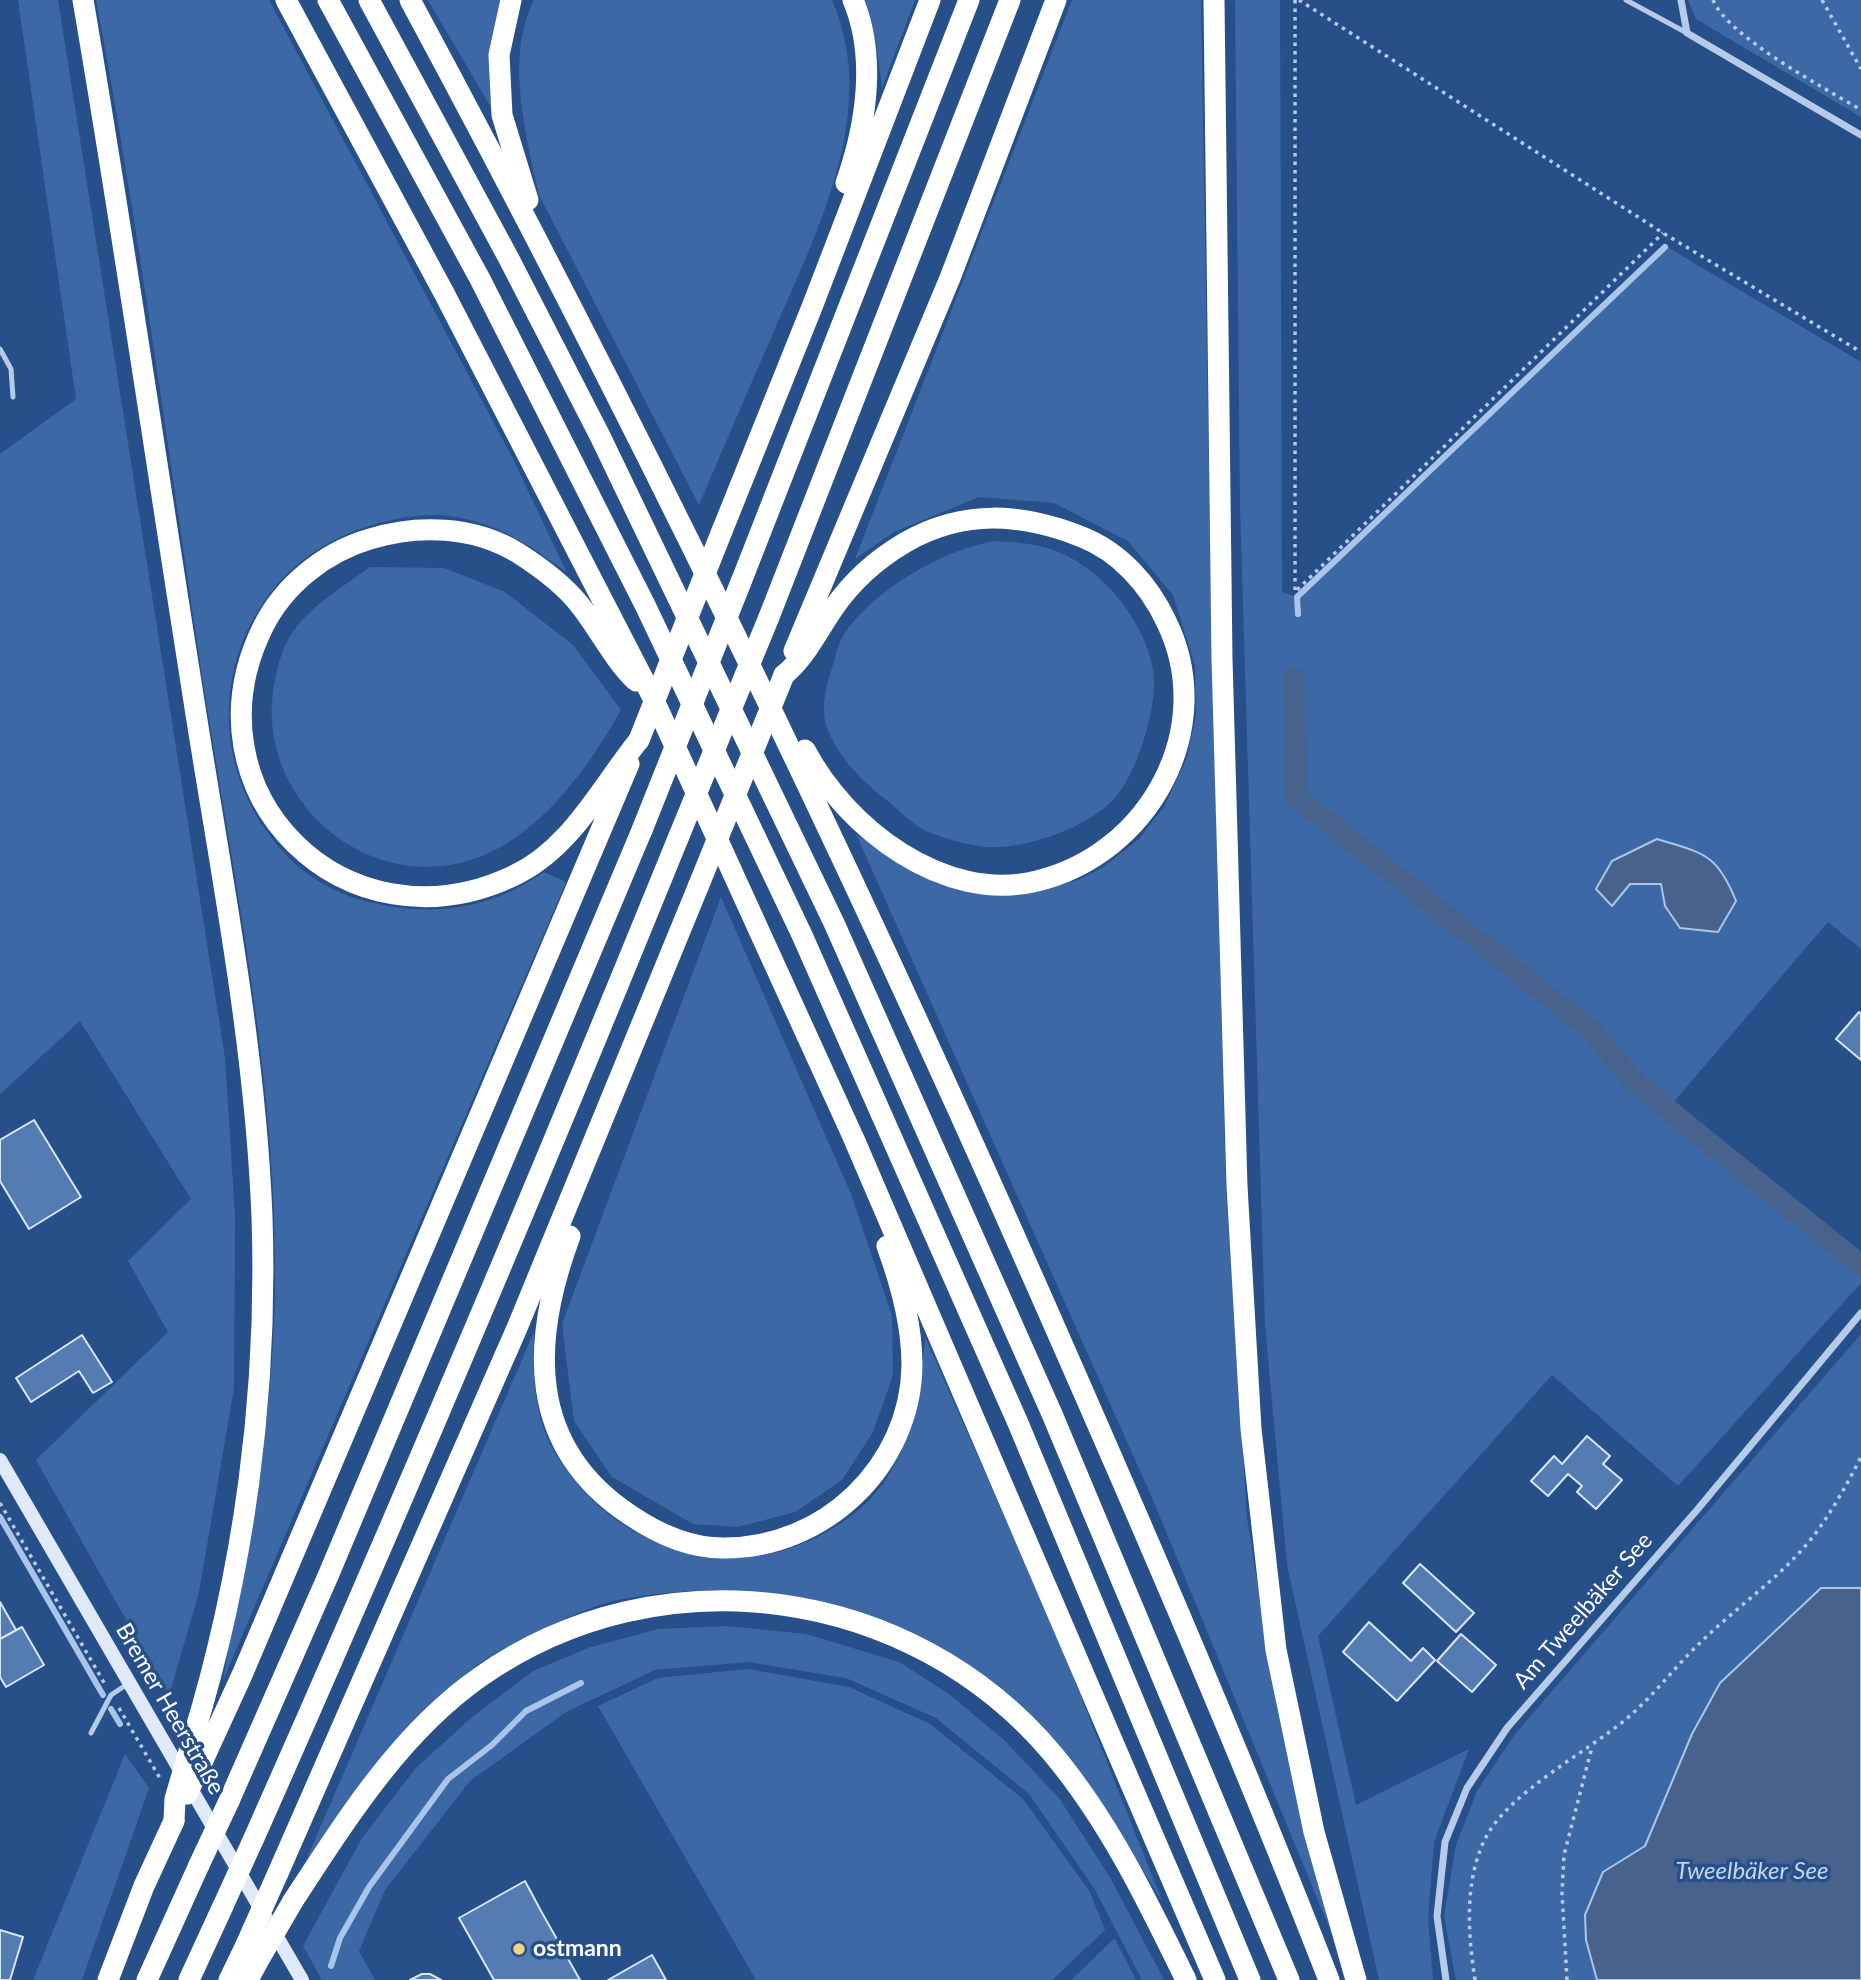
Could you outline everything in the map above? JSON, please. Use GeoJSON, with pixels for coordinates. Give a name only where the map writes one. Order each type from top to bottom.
{"type":"FeatureCollection","features":[{"type":"Feature","properties":{"kind":"highway"},"geometry":{"type":"LineString","coordinates":[[83,0],[234,950],[256,1134],[262,1217],[262,1293],[254,1445],[228,1599],[176,1799],[174,1821]]}},
{"type":"Feature","properties":{"kind":"highway"},"geometry":{"type":"LineString","coordinates":[[286,0],[501,401],[653,698],[854,1139],[1215,1980]]}},
{"type":"Feature","properties":{"kind":"highway"},"geometry":{"type":"LineString","coordinates":[[328,0],[480,279],[645,605],[802,935],[1023,1436],[1250,1980]]}},
{"type":"Feature","properties":{"kind":"highway"},"geometry":{"type":"LineString","coordinates":[[369,0],[600,436],[834,923],[1052,1413],[1289,1980]]}},
{"type":"Feature","properties":{"kind":"highway"},"geometry":{"type":"LineString","coordinates":[[410,0],[659,475],[781,727],[984,1166],[1137,1514],[1219,1704],[1328,1980]]}},
{"type":"Feature","properties":{"kind":"highway"},"geometry":{"type":"LineString","coordinates":[[511,0],[499,55],[502,116],[526,188],[534,233]]}},
{"type":"Feature","properties":{"kind":"highway"},"geometry":{"type":"LineString","coordinates":[[812,307],[816,265],[851,168],[863,120],[867,68],[853,0]]}},
{"type":"Feature","properties":{"kind":"highway"},"geometry":{"type":"LineString","coordinates":[[108,1980],[144,1886],[242,1675],[639,740],[812,307],[930,0]]}},
{"type":"Feature","properties":{"kind":"highway"},"geometry":{"type":"LineString","coordinates":[[148,1980],[360,1500],[642,830],[969,0]]}},
{"type":"Feature","properties":{"kind":"highway"},"geometry":{"type":"LineString","coordinates":[[189,1980],[363,1592],[563,1122],[769,617],[1010,0]]}},
{"type":"Feature","properties":{"kind":"highway"},"geometry":{"type":"LineString","coordinates":[[250,1963],[278,1873],[511,1341],[601,1127],[784,675],[950,278],[1056,0]]}},
{"type":"Feature","properties":{"kind":"highway"},"geometry":{"type":"LineString","coordinates":[[1213,0],[1222,659],[1237,1186],[1251,1429],[1276,1650],[1314,1832],[1356,1980]]}},
{"type":"Feature","properties":{"kind":"highway"},"geometry":{"type":"LineString","coordinates":[[781,727],[799,739],[814,766],[837,796],[874,835],[909,859],[940,873],[971,881],[1005,883],[1035,882],[1077,867],[1130,831],[1155,799],[1174,761],[1182,728],[1182,672],[1174,638],[1155,598],[1125,563],[1089,540],[1051,525],[1017,518],[984,516],[944,523],[905,542],[870,566],[851,585],[798,663],[784,675]]}},
{"type":"Feature","properties":{"kind":"highway"},"geometry":{"type":"LineString","coordinates":[[639,740],[606,781],[588,812],[563,838],[514,876],[476,889],[436,897],[395,896],[357,887],[324,870],[293,845],[265,808],[246,760],[241,724],[243,684],[247,662],[267,621],[280,600],[301,578],[344,548],[366,540],[394,532],[448,529],[494,541],[548,574],[578,603],[623,668],[653,698]]}},
{"type":"Feature","properties":{"kind":"highway"},"geometry":{"type":"LineString","coordinates":[[601,1127],[598,1159],[552,1284],[545,1330],[544,1374],[551,1411],[563,1447],[588,1481],[610,1502],[664,1536],[694,1545],[723,1549],[769,1543],[799,1534],[836,1514],[865,1488],[890,1448],[906,1408],[912,1368],[911,1331],[896,1271],[852,1163],[854,1139]]}},
{"type":"Feature","properties":{"kind":"highway"},"geometry":{"type":"LineString","coordinates":[[229,1980],[250,1963],[390,1763],[432,1717],[480,1677],[527,1648],[563,1632],[628,1609],[692,1601],[770,1603],[865,1623],[942,1659],[997,1698],[1053,1754],[1102,1823],[1141,1888],[1186,1980]]}},
{"type":"Feature","properties":{"kind":"main road","name":"Bremer Heerstraße"},"geometry":{"type":"LineString","coordinates":[[0,1460],[302,1980]]}},
{"type":"Feature","properties":{"kind":"street"},"geometry":{"type":"LineString","coordinates":[[1681,0],[1687,33],[1861,135]]}},
{"type":"Feature","properties":{"kind":"street","name":"Am Tweelbäker See"},"geometry":{"type":"LineString","coordinates":[[1446,1980],[1437,1916],[1446,1842],[1467,1788],[1507,1728],[1697,1510],[1861,1313]]}},
{"type":"Feature","properties":{"kind":"lane"},"geometry":{"type":"LineString","coordinates":[[1626,0],[1687,33]]}},
{"type":"Feature","properties":{"kind":"lane"},"geometry":{"type":"LineString","coordinates":[[0,349],[11,369],[13,397]]}},
{"type":"Feature","properties":{"kind":"lane"},"geometry":{"type":"LineString","coordinates":[[91,1733],[111,1695],[128,1684]]}},
{"type":"Feature","properties":{"kind":"path"},"geometry":{"type":"LineString","coordinates":[[1297,0],[1295,593],[1663,233]]}},
{"type":"Feature","properties":{"kind":"path"},"geometry":{"type":"LineString","coordinates":[[1297,0],[1663,233],[1861,352]]}},
{"type":"Feature","properties":{"kind":"path"},"geometry":{"type":"LineString","coordinates":[[1713,0],[1723,18],[1784,64],[1861,110]]}},
{"type":"Feature","properties":{"kind":"path"},"geometry":{"type":"LineString","coordinates":[[1822,0],[1861,68]]}},
{"type":"Feature","properties":{"kind":"path"},"geometry":{"type":"LineString","coordinates":[[1475,1980],[1470,1913],[1472,1870],[1486,1836],[1524,1793],[1628,1718],[1702,1640],[1814,1536],[1843,1493],[1861,1457]]}},
{"type":"Feature","properties":{"kind":"path"},"geometry":{"type":"LineString","coordinates":[[0,1503],[167,1790]]}},
{"type":"Feature","properties":{"kind":"path"},"geometry":{"type":"LineString","coordinates":[[1567,1980],[1562,1905],[1564,1855],[1593,1745]]}},
{"type":"Feature","properties":{"kind":"shaded area"},"geometry":{"type":"Polygon","coordinates":[[[18,0],[58,0],[225,1058],[235,1217],[234,1388],[199,1592],[169,1696],[36,1460],[168,1332],[128,1261],[191,1199],[80,1021],[0,1094],[0,454],[76,399],[18,0]]]}},
{"type":"Feature","properties":{"kind":"shaded area"},"geometry":{"type":"Polygon","coordinates":[[[96,0],[269,0],[513,459],[567,573],[513,537],[467,519],[431,515],[381,522],[325,545],[287,574],[258,611],[238,653],[230,699],[231,746],[245,792],[270,836],[291,860],[315,879],[358,899],[418,909],[462,907],[483,902],[524,885],[544,872],[566,882],[223,1680],[257,1487],[269,1390],[275,1292],[270,1143],[263,1068],[242,921],[206,700],[141,262],[96,0]]]}},
{"type":"Feature","properties":{"kind":"shaded area"},"geometry":{"type":"Polygon","coordinates":[[[428,0],[502,0],[490,58],[492,109],[428,0]]]}},
{"type":"Feature","properties":{"kind":"shaded area"},"geometry":{"type":"Polygon","coordinates":[[[534,0],[832,0],[845,42],[849,84],[846,126],[838,168],[809,251],[699,505],[539,195],[524,122],[519,71],[525,23],[534,0]]]}},
{"type":"Feature","properties":{"kind":"shaded area"},"geometry":{"type":"Polygon","coordinates":[[[862,0],[915,0],[882,88],[876,42],[862,0]]]}},
{"type":"Feature","properties":{"kind":"shaded area"},"geometry":{"type":"Polygon","coordinates":[[[1072,0],[1201,0],[1212,660],[1226,1191],[1247,1518],[1278,1713],[1302,1818],[1336,1944],[1153,1500],[856,834],[896,862],[940,884],[980,891],[1055,885],[1078,880],[1102,868],[1139,839],[1164,807],[1186,760],[1196,716],[1195,666],[1173,595],[1128,541],[1054,503],[979,497],[894,532],[855,559],[1072,0]]]}},
{"type":"Feature","properties":{"kind":"shaded area"},"geometry":{"type":"Polygon","coordinates":[[[1235,0],[1280,0],[1282,592],[1297,597],[1667,247],[1861,362],[1861,949],[1828,922],[1671,1105],[1604,1035],[1594,1043],[1627,1086],[1861,1270],[1861,1283],[1678,1486],[1552,1375],[1318,1636],[1356,1805],[1469,1749],[1434,1842],[1428,1919],[1433,1980],[1379,1980],[1287,1565],[1265,1325],[1240,506],[1235,0]],[[1725,874],[1630,884],[1662,884],[1665,906],[1680,928],[1718,932],[1725,874]]]}},
{"type":"Feature","properties":{"kind":"shaded area"},"geometry":{"type":"Polygon","coordinates":[[[1688,0],[1861,0],[1861,117],[1696,19],[1688,0]]]}},
{"type":"Feature","properties":{"kind":"shaded area"},"geometry":{"type":"Polygon","coordinates":[[[995,541],[1047,548],[1085,567],[1102,581],[1118,597],[1142,635],[1154,676],[1152,706],[1143,741],[1130,775],[1113,800],[1072,828],[1038,840],[1003,847],[957,841],[926,831],[911,822],[870,786],[844,758],[826,725],[824,704],[840,642],[854,621],[870,605],[909,575],[931,563],[953,553],[995,541]]]}},
{"type":"Feature","properties":{"kind":"shaded area"},"geometry":{"type":"Polygon","coordinates":[[[370,567],[444,568],[505,592],[573,645],[621,710],[591,758],[555,803],[511,841],[486,854],[460,863],[422,867],[385,861],[352,847],[323,825],[299,798],[282,766],[273,730],[273,692],[279,663],[290,636],[316,607],[370,567]]]}},
{"type":"Feature","properties":{"kind":"shaded area"},"geometry":{"type":"Polygon","coordinates":[[[721,897],[851,1194],[892,1316],[893,1375],[873,1432],[842,1480],[795,1512],[738,1527],[693,1524],[612,1477],[574,1421],[562,1324],[721,897]]]}},
{"type":"Feature","properties":{"kind":"shaded area"},"geometry":{"type":"Polygon","coordinates":[[[534,1332],[534,1377],[542,1423],[554,1451],[578,1484],[606,1512],[637,1533],[672,1548],[709,1557],[747,1557],[785,1550],[823,1534],[849,1517],[873,1496],[886,1479],[906,1441],[921,1379],[925,1337],[1054,1629],[1163,1903],[1077,1770],[1044,1729],[1002,1689],[956,1656],[906,1630],[853,1610],[798,1597],[742,1591],[685,1591],[616,1600],[569,1617],[486,1658],[448,1689],[402,1738],[301,1872],[534,1332]]]}},
{"type":"Feature","properties":{"kind":"shaded area"},"geometry":{"type":"Polygon","coordinates":[[[1861,1334],[1861,1588],[1821,1589],[1720,1683],[1692,1734],[1645,1846],[1603,1872],[1586,1940],[1597,1980],[1456,1980],[1444,1916],[1456,1845],[1477,1791],[1515,1734],[1861,1334]]]}},
{"type":"Feature","properties":{"kind":"shaded area"},"geometry":{"type":"Polygon","coordinates":[[[726,1626],[806,1634],[899,1662],[949,1694],[1003,1739],[1059,1798],[1111,1879],[1164,1980],[1142,1980],[1094,1888],[1029,1794],[936,1718],[846,1678],[748,1662],[655,1670],[566,1712],[470,1781],[385,1890],[359,1951],[375,1980],[322,1980],[303,1946],[362,1838],[416,1768],[471,1718],[533,1671],[591,1647],[659,1629],[726,1626]]]}},
{"type":"Feature","properties":{"kind":"shaded area"},"geometry":{"type":"Polygon","coordinates":[[[748,1669],[849,1687],[930,1724],[1023,1799],[1090,1892],[1105,1930],[1052,1980],[756,1980],[598,1706],[658,1678],[748,1669]]]}},
{"type":"Feature","properties":{"kind":"shaded area"},"geometry":{"type":"Polygon","coordinates":[[[125,1754],[149,1788],[82,1980],[33,1980],[125,1754]]]}},
{"type":"Feature","properties":{"kind":"shaded area"},"geometry":{"type":"Polygon","coordinates":[[[1114,1939],[1136,1980],[1071,1980],[1114,1939]]]}},
{"type":"Feature","properties":{"kind":"water"},"geometry":{"type":"Polygon","coordinates":[[[1657,839],[1707,857],[1722,873],[1736,901],[1718,932],[1680,928],[1665,906],[1661,884],[1630,884],[1612,906],[1596,889],[1612,861],[1657,839]]]}},
{"type":"Feature","properties":{"kind":"water","name":"Tweelbäker See"},"geometry":{"type":"Polygon","coordinates":[[[1821,1588],[1861,1588],[1861,1980],[1597,1980],[1586,1940],[1585,1915],[1603,1872],[1645,1846],[1692,1734],[1720,1683],[1821,1588]]]}},
{"type":"Feature","properties":{"kind":"building"},"geometry":{"type":"Polygon","coordinates":[[[1859,1012],[1861,1014],[1861,1060],[1836,1039],[1859,1012]]]}},
{"type":"Feature","properties":{"kind":"building"},"geometry":{"type":"Polygon","coordinates":[[[34,1120],[81,1197],[29,1229],[0,1181],[0,1140],[34,1120]]]}},
{"type":"Feature","properties":{"kind":"building"},"geometry":{"type":"Polygon","coordinates":[[[82,1335],[112,1382],[93,1393],[79,1371],[31,1402],[16,1378],[82,1335]]]}},
{"type":"Feature","properties":{"kind":"building"},"geometry":{"type":"Polygon","coordinates":[[[1587,1436],[1610,1456],[1603,1464],[1622,1480],[1596,1509],[1577,1492],[1582,1486],[1568,1474],[1548,1496],[1531,1481],[1554,1456],[1562,1464],[1587,1436]]]}},
{"type":"Feature","properties":{"kind":"building"},"geometry":{"type":"Polygon","coordinates":[[[1420,1564],[1474,1613],[1456,1632],[1403,1583],[1420,1564]]]}},
{"type":"Feature","properties":{"kind":"building"},"geometry":{"type":"Polygon","coordinates":[[[0,1602],[16,1630],[0,1639],[0,1602]]]}},
{"type":"Feature","properties":{"kind":"building"},"geometry":{"type":"Polygon","coordinates":[[[1369,1622],[1411,1661],[1423,1648],[1435,1660],[1397,1701],[1343,1652],[1369,1622]]]}},
{"type":"Feature","properties":{"kind":"building"},"geometry":{"type":"Polygon","coordinates":[[[22,1627],[44,1665],[6,1687],[0,1677],[0,1639],[22,1627]]]}},
{"type":"Feature","properties":{"kind":"building"},"geometry":{"type":"Polygon","coordinates":[[[1461,1634],[1496,1665],[1472,1692],[1437,1661],[1461,1634]]]}},
{"type":"Feature","properties":{"kind":"building","name":"ostmann"},"geometry":{"type":"Polygon","coordinates":[[[525,1881],[580,1980],[494,1980],[459,1918],[525,1881]]]}},
{"type":"Feature","properties":{"kind":"building"},"geometry":{"type":"Polygon","coordinates":[[[0,1930],[23,1937],[10,1980],[0,1980],[0,1930]]]}},
{"type":"Feature","properties":{"kind":"building","name":"ostmann"},"geometry":{"type":"Polygon","coordinates":[[[652,1955],[666,1980],[608,1980],[652,1955]]]}},
{"type":"Feature","properties":{"kind":"building"},"geometry":{"type":"Polygon","coordinates":[[[422,1974],[430,1974],[441,1980],[410,1980],[422,1974]]]}},
{"type":"Feature","properties":{"kind":"waterway"},"geometry":{"type":"LineString","coordinates":[[1298,614],[1297,597],[1665,247]]}},
{"type":"Feature","properties":{"kind":"waterway"},"geometry":{"type":"LineString","coordinates":[[1294,677],[1296,797],[1591,1030],[1634,1082],[1861,1265]]}},
{"type":"Feature","properties":{"kind":"waterway"},"geometry":{"type":"LineString","coordinates":[[0,1517],[103,1695]]}},
{"type":"Feature","properties":{"kind":"waterway"},"geometry":{"type":"LineString","coordinates":[[331,1966],[340,1938],[369,1887],[448,1779],[492,1745],[526,1711],[581,1683]]}},
{"type":"Feature","properties":{"kind":"waterway"},"geometry":{"type":"LineString","coordinates":[[111,1709],[120,1724]]}},
{"type":"Feature","properties":{"kind":"place","name":"ostmann"},"geometry":{"type":"Point","coordinates":[519,1949]}}]}
